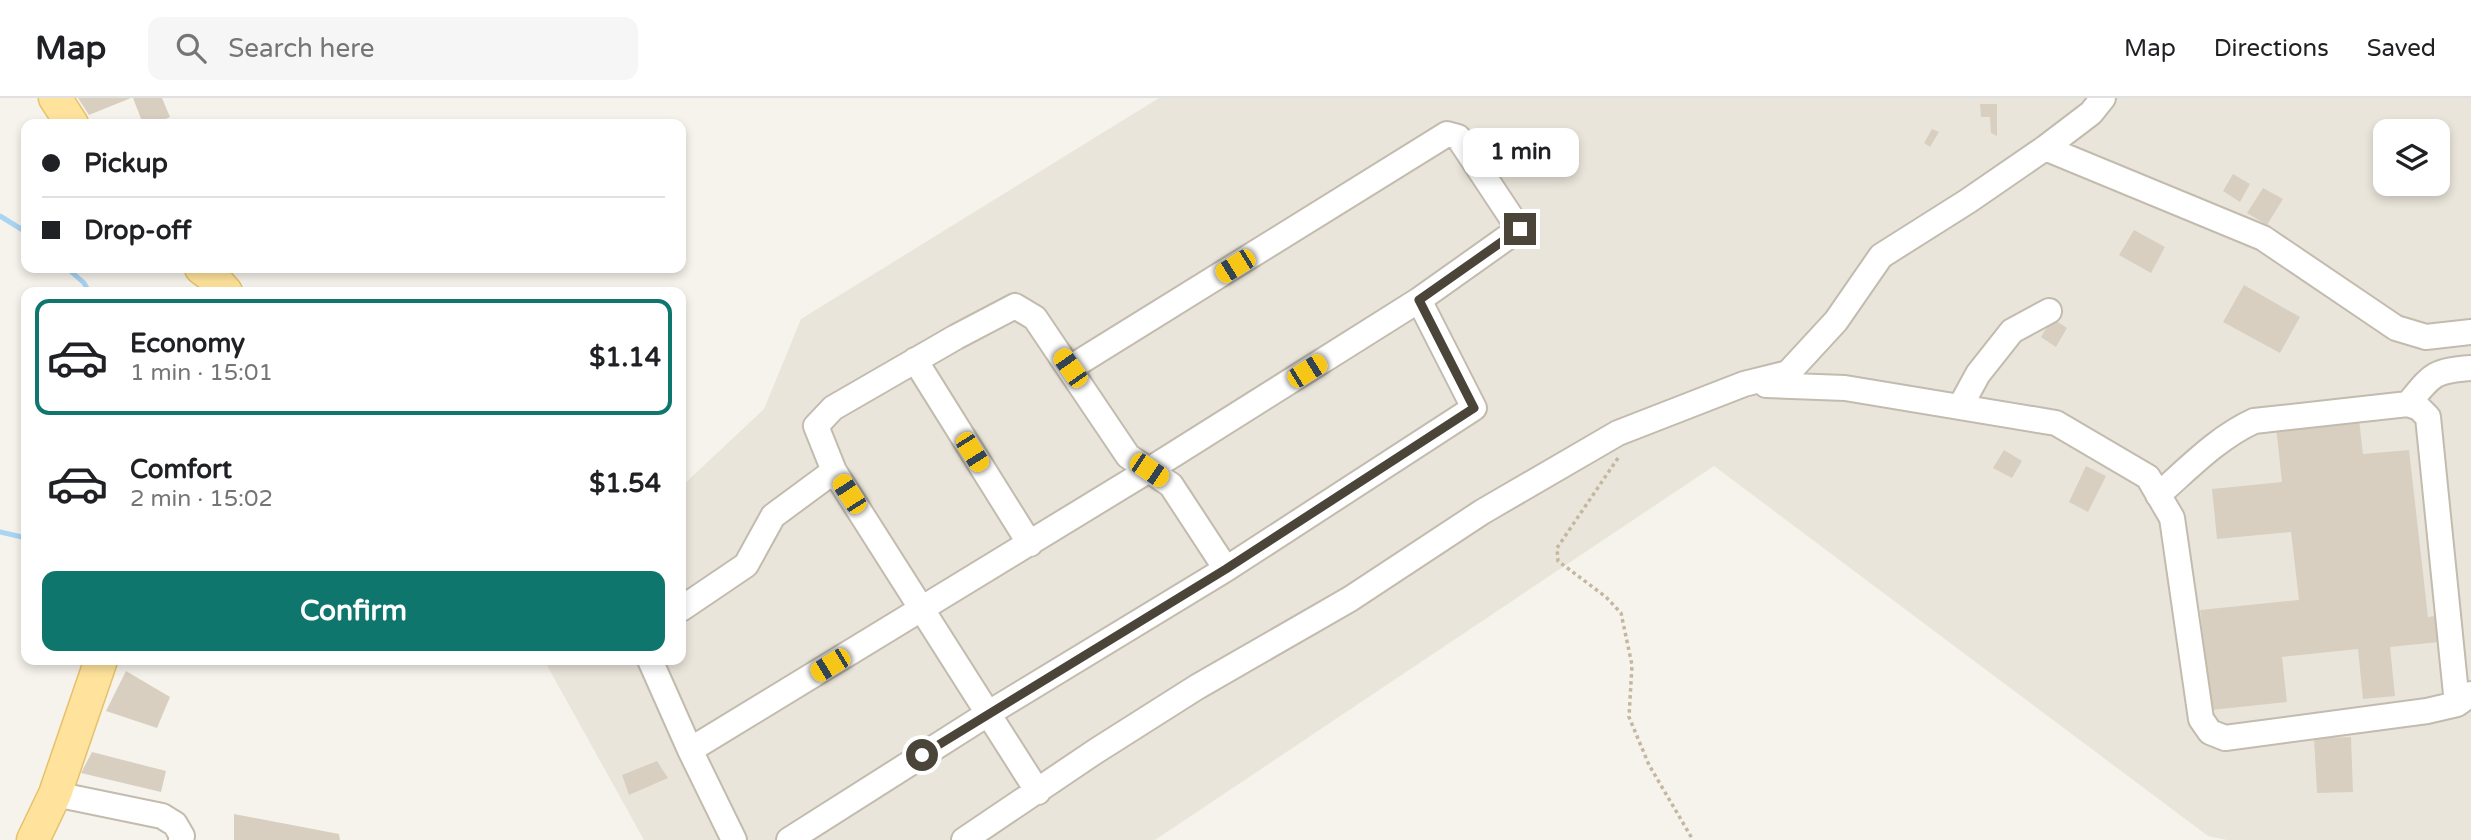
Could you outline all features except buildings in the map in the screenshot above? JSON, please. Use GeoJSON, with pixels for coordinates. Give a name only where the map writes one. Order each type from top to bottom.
{"type":"FeatureCollection","features":[{"type":"Feature","properties":{"kind":"main road"},"geometry":{"type":"LineString","coordinates":[[55,98],[69,119]]}},
{"type":"Feature","properties":{"kind":"main road"},"geometry":{"type":"LineString","coordinates":[[208,273],[222,287]]}},
{"type":"Feature","properties":{"kind":"main road"},"geometry":{"type":"LineString","coordinates":[[33,840],[55,794],[99,665]]}},
{"type":"Feature","properties":{"kind":"street"},"geometry":{"type":"LineString","coordinates":[[964,840],[1175,701],[1350,599],[1482,512],[1618,433],[1744,384],[1788,373],[1836,321],[1881,256],[2045,148],[2091,113],[2103,98]]}},
{"type":"Feature","properties":{"kind":"street"},"geometry":{"type":"LineString","coordinates":[[690,750],[1149,470],[1419,300],[1520,229],[1458,137],[1447,134],[1070,368]]}},
{"type":"Feature","properties":{"kind":"street"},"geometry":{"type":"LineString","coordinates":[[2045,148],[2263,238],[2396,328],[2426,337],[2471,332]]}},
{"type":"Feature","properties":{"kind":"street"},"geometry":{"type":"LineString","coordinates":[[789,840],[989,713],[1226,569],[1474,408],[1419,300]]}},
{"type":"Feature","properties":{"kind":"street"},"geometry":{"type":"LineString","coordinates":[[1038,792],[834,471],[816,426],[833,408],[1015,306],[1035,318],[1128,456],[1171,485],[1226,569]]}},
{"type":"Feature","properties":{"kind":"street"},"geometry":{"type":"LineString","coordinates":[[1960,407],[1978,374],[2012,331],[2049,311]]}},
{"type":"Feature","properties":{"kind":"street"},"geometry":{"type":"LineString","coordinates":[[915,360],[1030,544]]}},
{"type":"Feature","properties":{"kind":"street"},"geometry":{"type":"LineString","coordinates":[[2408,404],[2431,376],[2448,369],[2471,368]]}},
{"type":"Feature","properties":{"kind":"street"},"geometry":{"type":"LineString","coordinates":[[1744,384],[1845,388],[2056,423],[2148,477],[2158,495],[2172,518],[2201,719],[2210,732],[2225,738],[2427,711],[2464,699],[2428,417],[2418,408],[2408,404],[2254,421],[2216,444],[2158,495]]}},
{"type":"Feature","properties":{"kind":"street"},"geometry":{"type":"LineString","coordinates":[[686,606],[746,565],[773,516],[834,471]]}},
{"type":"Feature","properties":{"kind":"street"},"geometry":{"type":"LineString","coordinates":[[652,665],[734,840]]}},
{"type":"Feature","properties":{"kind":"street"},"geometry":{"type":"LineString","coordinates":[[55,794],[162,816],[175,824],[182,836],[181,840]]}},
{"type":"Feature","properties":{"kind":"path"},"geometry":{"type":"LineString","coordinates":[[1628,429],[1617,463],[1557,548],[1558,561],[1606,597],[1621,613],[1632,665],[1629,717],[1649,765],[1693,840]]}},
{"type":"Feature","properties":{"kind":"shaded area"},"geometry":{"type":"Polygon","coordinates":[[[1159,98],[2471,98],[2471,840],[2227,840],[2208,836],[1714,466],[1155,840],[644,840],[547,665],[686,665],[686,482],[764,409],[801,319],[1159,98]]]}},
{"type":"Feature","properties":{"kind":"waterway"},"geometry":{"type":"LineString","coordinates":[[0,216],[21,229]]}},
{"type":"Feature","properties":{"kind":"waterway"},"geometry":{"type":"LineString","coordinates":[[73,273],[86,287]]}},
{"type":"Feature","properties":{"kind":"waterway"},"geometry":{"type":"LineString","coordinates":[[0,532],[21,537]]}},
{"type":"Feature","properties":{"kind":"route"},"geometry":{"type":"LineString","coordinates":[[922,755],[1226,569],[1474,408],[1419,300],[1520,229]]}}]}
